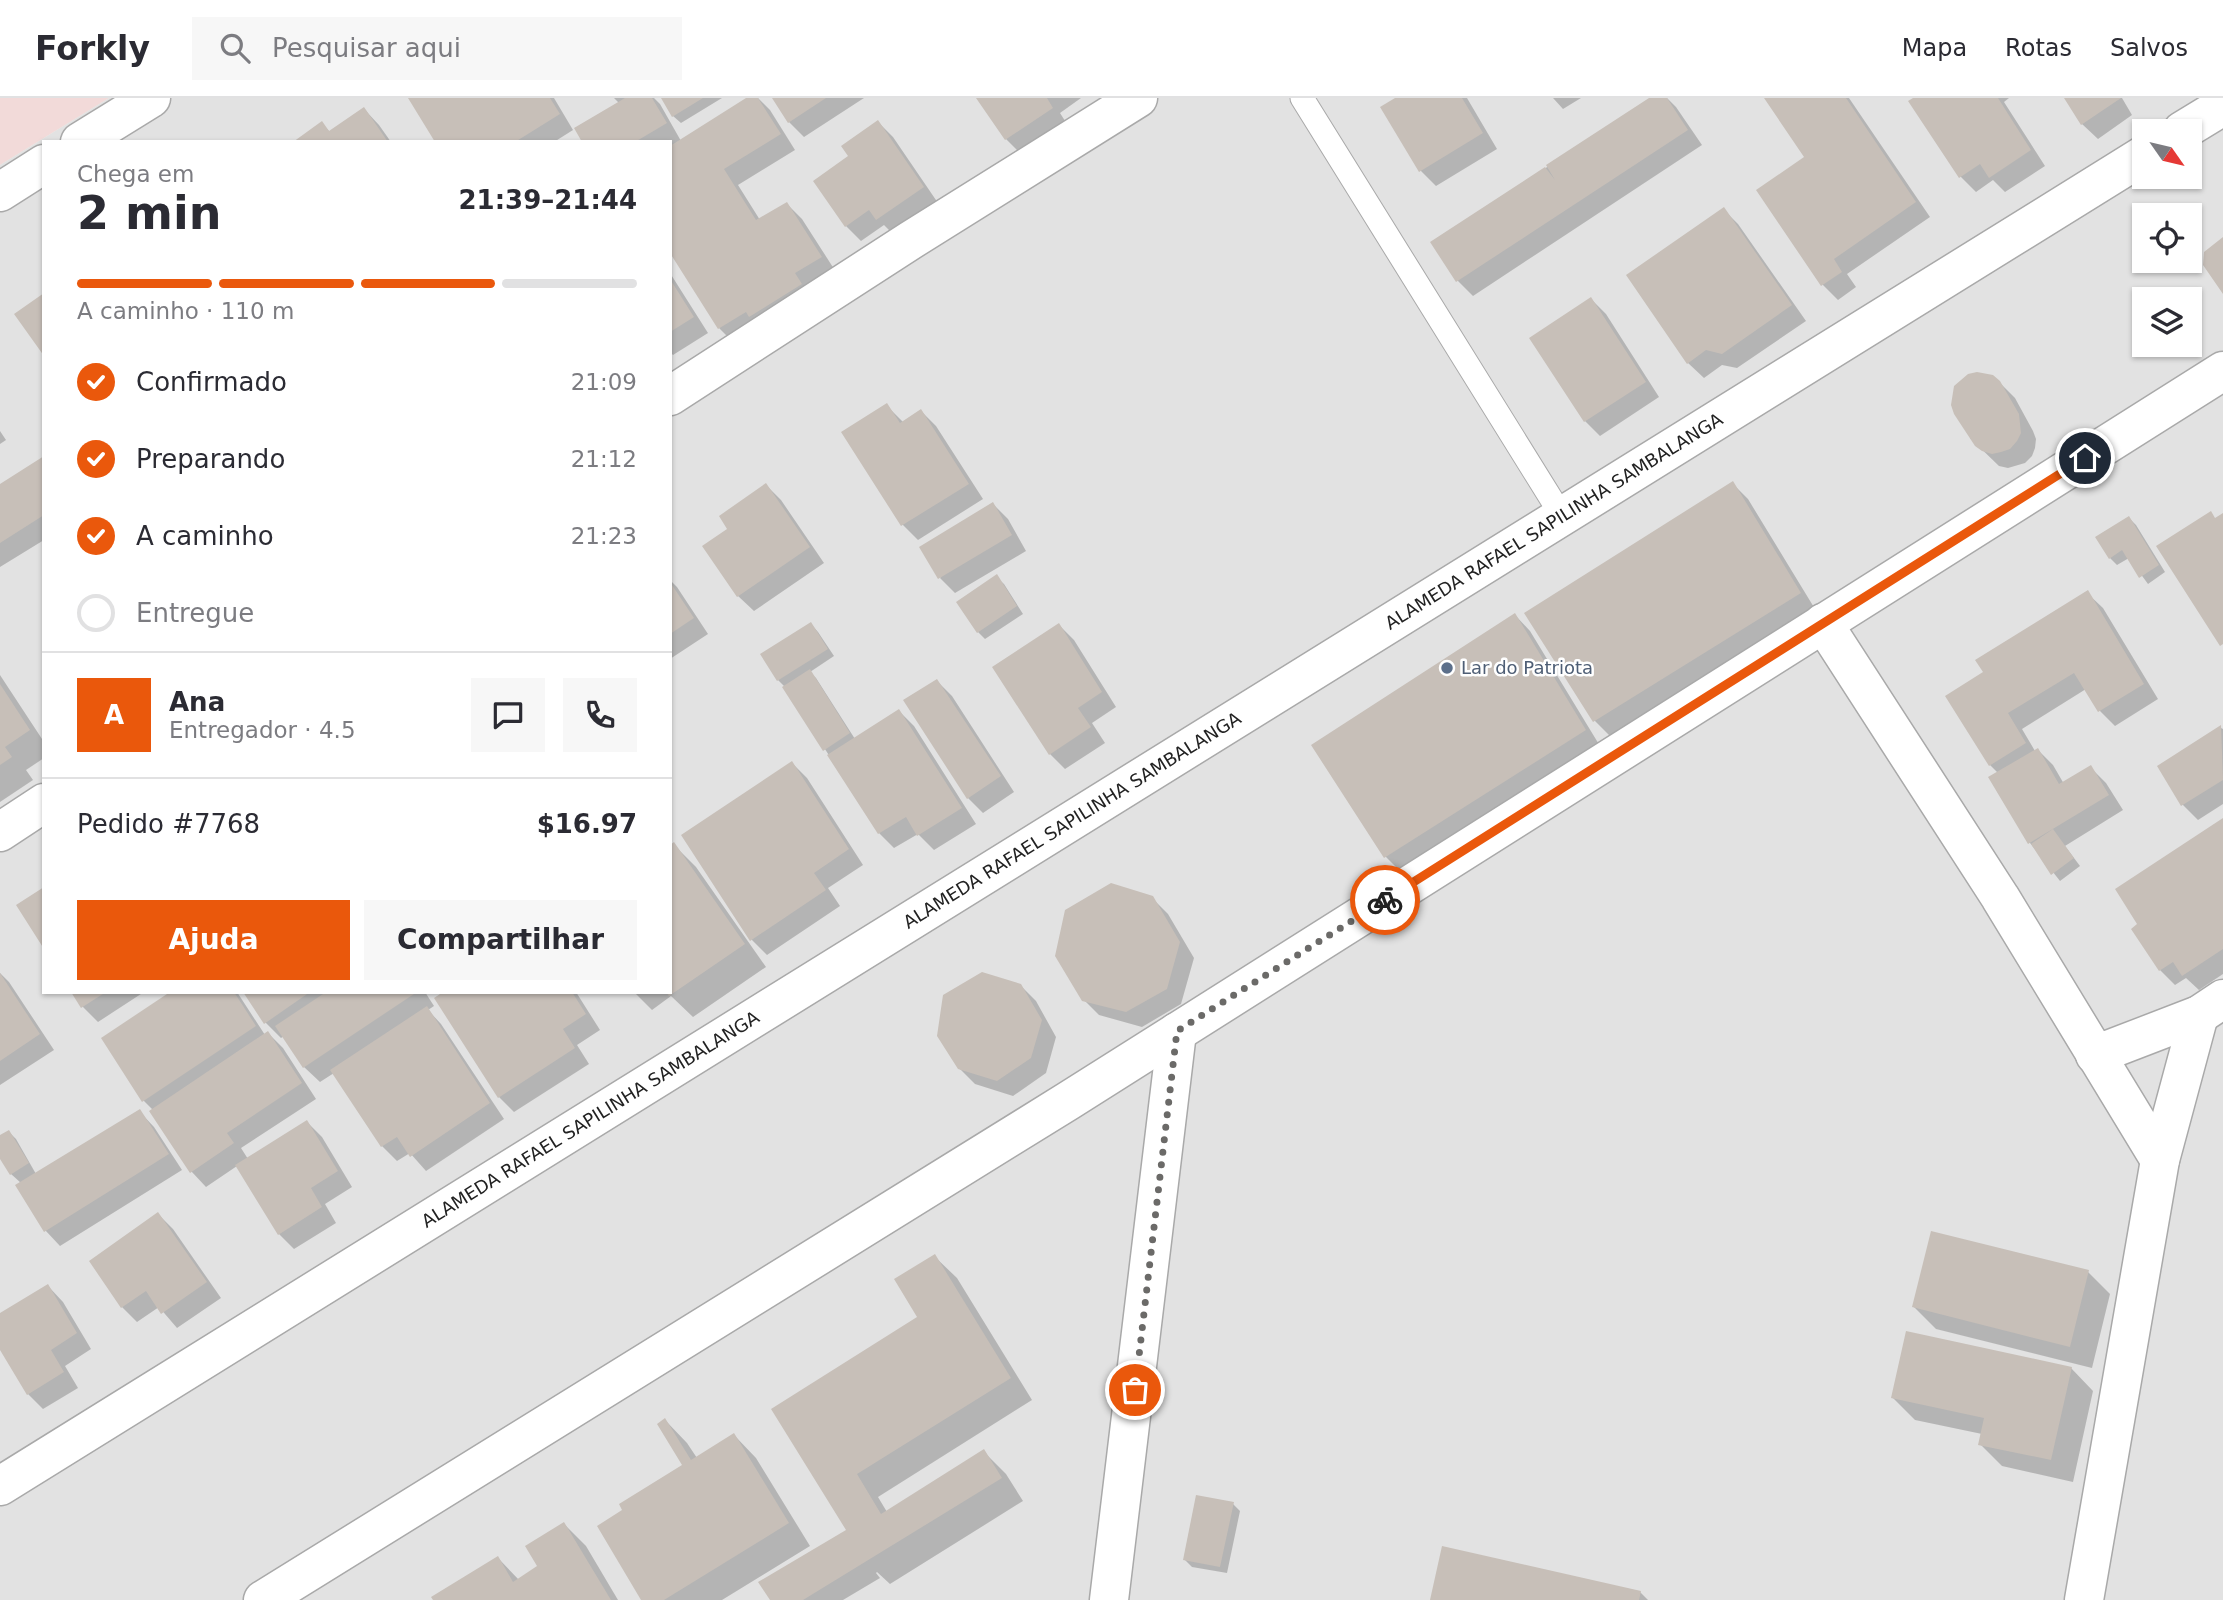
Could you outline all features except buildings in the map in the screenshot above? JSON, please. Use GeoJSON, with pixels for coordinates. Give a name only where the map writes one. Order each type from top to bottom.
{"type":"FeatureCollection","features":[{"type":"Feature","properties":{"kind":"street"},"geometry":{"type":"LineString","coordinates":[[83,140],[150,98]]}},
{"type":"Feature","properties":{"kind":"street"},"geometry":{"type":"LineString","coordinates":[[672,395],[900,247],[1138,98]]}},
{"type":"Feature","properties":{"kind":"street"},"geometry":{"type":"LineString","coordinates":[[2202,119],[2223,106]]}},
{"type":"Feature","properties":{"kind":"street","name":"ALAMEDA RAFAEL SAPILINHA SAMBALANGA"},"geometry":{"type":"LineString","coordinates":[[0,1486],[2132,162]]}},
{"type":"Feature","properties":{"kind":"street"},"geometry":{"type":"LineString","coordinates":[[0,192],[42,165]]}},
{"type":"Feature","properties":{"kind":"street"},"geometry":{"type":"LineString","coordinates":[[263,1600],[1177,1031],[2223,371]]}},
{"type":"Feature","properties":{"kind":"street"},"geometry":{"type":"LineString","coordinates":[[1824,623],[2000,897],[2160,1160]]}},
{"type":"Feature","properties":{"kind":"street"},"geometry":{"type":"LineString","coordinates":[[0,832],[42,804]]}},
{"type":"Feature","properties":{"kind":"street"},"geometry":{"type":"LineString","coordinates":[[2095,1055],[2211,1007]]}},
{"type":"Feature","properties":{"kind":"street"},"geometry":{"type":"LineString","coordinates":[[2084,1600],[2160,1160],[2211,1007]]}},
{"type":"Feature","properties":{"kind":"street"},"geometry":{"type":"LineString","coordinates":[[1110,1600],[1177,1031]]}},
{"type":"Feature","properties":{"kind":"lane"},"geometry":{"type":"LineString","coordinates":[[1302,98],[1562,516]]}},
{"type":"Feature","properties":{"kind":"shaded area"},"geometry":{"type":"Polygon","coordinates":[[[0,98],[109,98],[0,165],[0,98]]]}},
{"type":"Feature","properties":{"kind":"shaded area","name":"Lar do Patriota"},"geometry":{"type":"Polygon","coordinates":[[[109,98],[2223,98],[2223,1600],[0,1600],[0,165],[109,98]]]}},
{"type":"Feature","properties":{"kind":"way so far"},"geometry":{"type":"LineString","coordinates":[[1135,1390],[1177,1031],[1385,900]]}},
{"type":"Feature","properties":{"kind":"place","name":"Lar do Patriota"},"geometry":{"type":"Point","coordinates":[1447,668]}},
{"type":"Feature","properties":{"kind":"route"},"geometry":{"type":"LineString","coordinates":[[1385,900],[2085,458]]}}]}
